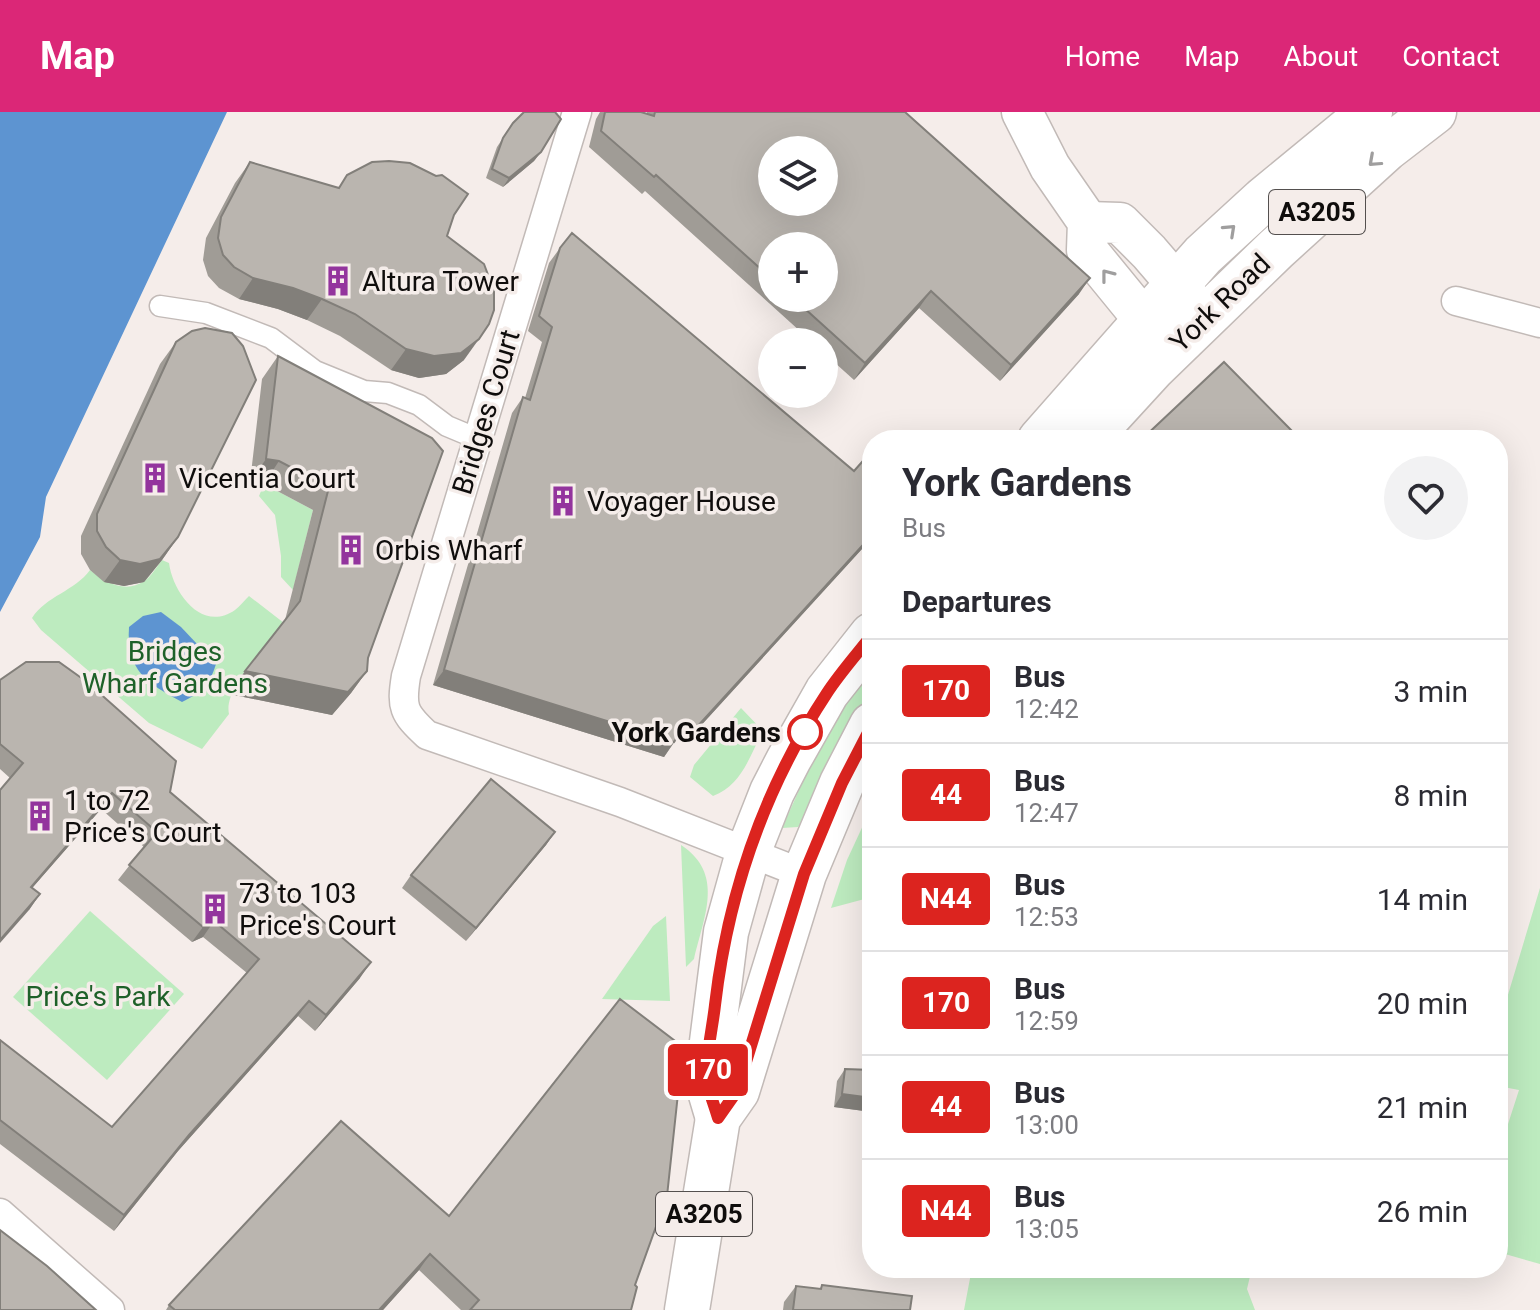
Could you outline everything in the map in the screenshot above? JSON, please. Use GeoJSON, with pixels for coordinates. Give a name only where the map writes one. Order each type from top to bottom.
{"type":"FeatureCollection","features":[{"type":"Feature","properties":{"kind":"highway","name":"York Road"},"geometry":{"type":"LineString","coordinates":[[1094,430],[1160,334],[1176,286],[1231,229],[1370,112]]}},
{"type":"Feature","properties":{"kind":"highway","name":"York Road"},"geometry":{"type":"LineString","coordinates":[[1051,430],[1160,334],[1205,318],[1386,149],[1434,112]]}},
{"type":"Feature","properties":{"kind":"highway","name":"A3205"},"geometry":{"type":"LineString","coordinates":[[687,1310],[718,1118],[707,1081],[726,932],[748,853],[772,792],[820,704],[862,648]]}},
{"type":"Feature","properties":{"kind":"highway","name":"A3205"},"geometry":{"type":"LineString","coordinates":[[718,1118],[737,1091],[804,874],[842,783],[862,744]]}},
{"type":"Feature","properties":{"kind":"main road"},"geometry":{"type":"LineString","coordinates":[[1022,112],[1050,167],[1088,222],[1087,250],[1160,334]]}},
{"type":"Feature","properties":{"kind":"main road"},"geometry":{"type":"LineString","coordinates":[[1088,222],[1120,223],[1205,318]]}},
{"type":"Feature","properties":{"kind":"street","name":"Bridges Court"},"geometry":{"type":"LineString","coordinates":[[577,112],[406,676],[402,701],[408,718],[427,735],[620,802],[804,874]]}},
{"type":"Feature","properties":{"kind":"street"},"geometry":{"type":"LineString","coordinates":[[1456,301],[1540,323]]}},
{"type":"Feature","properties":{"kind":"street"},"geometry":{"type":"LineString","coordinates":[[160,306],[206,313],[271,338],[315,371],[364,391],[388,393],[419,405],[447,426],[478,439]]}},
{"type":"Feature","properties":{"kind":"street"},"geometry":{"type":"LineString","coordinates":[[0,1213],[110,1310]]}},
{"type":"Feature","properties":{"kind":"green space"},"geometry":{"type":"Polygon","coordinates":[[[264,484],[313,510],[293,590],[281,577],[275,515],[259,496],[264,484]]]}},
{"type":"Feature","properties":{"kind":"green space","name":"Bridges Wharf Gardens"},"geometry":{"type":"Polygon","coordinates":[[[162,560],[169,563],[183,597],[201,613],[211,617],[223,616],[235,610],[249,596],[284,623],[240,679],[229,703],[229,714],[202,749],[149,723],[41,630],[32,618],[45,604],[77,583],[90,570],[108,582],[130,586],[147,579],[162,560]]]}},
{"type":"Feature","properties":{"kind":"green space"},"geometry":{"type":"Polygon","coordinates":[[[862,676],[862,706],[837,750],[808,815],[798,827],[782,828],[822,739],[862,676]]]}},
{"type":"Feature","properties":{"kind":"green space"},"geometry":{"type":"Polygon","coordinates":[[[741,708],[763,731],[738,777],[713,796],[690,777],[694,765],[741,708]]]}},
{"type":"Feature","properties":{"kind":"green space"},"geometry":{"type":"Polygon","coordinates":[[[862,828],[862,900],[831,908],[862,828]]]}},
{"type":"Feature","properties":{"kind":"green space"},"geometry":{"type":"Polygon","coordinates":[[[681,845],[695,856],[703,869],[708,897],[694,959],[686,967],[681,845]]]}},
{"type":"Feature","properties":{"kind":"green space"},"geometry":{"type":"Polygon","coordinates":[[[1540,888],[1540,1264],[1508,1255],[1508,1124],[1519,1090],[1508,1088],[1508,995],[1540,888]]]}},
{"type":"Feature","properties":{"kind":"green space","name":"Price's Park"},"geometry":{"type":"Polygon","coordinates":[[[90,911],[184,994],[107,1080],[13,997],[90,911]]]}},
{"type":"Feature","properties":{"kind":"green space"},"geometry":{"type":"Polygon","coordinates":[[[666,916],[670,1001],[602,999],[653,926],[666,916]]]}},
{"type":"Feature","properties":{"kind":"green space"},"geometry":{"type":"Polygon","coordinates":[[[970,1278],[1250,1278],[1247,1289],[1255,1310],[964,1310],[970,1278]]]}},
{"type":"Feature","properties":{"kind":"water"},"geometry":{"type":"Polygon","coordinates":[[[0,112],[227,112],[46,497],[40,537],[0,612],[0,112]]]}},
{"type":"Feature","properties":{"kind":"water"},"geometry":{"type":"Polygon","coordinates":[[[161,612],[181,627],[216,664],[204,687],[182,702],[149,682],[131,655],[129,627],[143,616],[161,612]]]}},
{"type":"Feature","properties":{"kind":"building"},"geometry":{"type":"Polygon","coordinates":[[[524,112],[555,112],[561,119],[541,152],[509,178],[492,169],[503,138],[524,112]]]}},
{"type":"Feature","properties":{"kind":"building"},"geometry":{"type":"Polygon","coordinates":[[[605,112],[641,112],[654,116],[655,112],[905,112],[1090,278],[1011,365],[931,291],[865,363],[838,339],[838,328],[826,328],[809,312],[838,312],[838,232],[758,232],[758,266],[656,175],[654,177],[601,131],[605,112]]]}},
{"type":"Feature","properties":{"kind":"building","name":"Altura Tower"},"geometry":{"type":"Polygon","coordinates":[[[250,162],[339,188],[347,175],[372,162],[410,163],[436,176],[442,175],[468,194],[454,215],[447,236],[484,264],[494,291],[494,310],[479,339],[461,353],[434,356],[406,349],[355,314],[293,288],[253,278],[234,267],[223,255],[218,238],[221,217],[250,162]]]}},
{"type":"Feature","properties":{"kind":"building"},"geometry":{"type":"Polygon","coordinates":[[[572,233],[758,390],[758,408],[779,408],[854,471],[862,462],[862,546],[696,728],[688,721],[674,742],[444,670],[523,397],[530,400],[552,327],[539,316],[560,248],[572,233]]]}},
{"type":"Feature","properties":{"kind":"building","name":"Vicentia Court"},"geometry":{"type":"Polygon","coordinates":[[[205,328],[232,333],[243,346],[256,380],[178,537],[160,559],[140,564],[120,560],[106,547],[97,531],[97,514],[176,342],[192,331],[205,328]]]}},
{"type":"Feature","properties":{"kind":"building","name":"Orbis Wharf"},"geometry":{"type":"Polygon","coordinates":[[[278,356],[432,438],[443,451],[368,658],[367,671],[348,692],[245,671],[300,601],[329,487],[279,461],[266,459],[278,356]]]}},
{"type":"Feature","properties":{"kind":"building"},"geometry":{"type":"Polygon","coordinates":[[[1224,362],[1291,430],[1152,430],[1224,362]]]}},
{"type":"Feature","properties":{"kind":"building"},"geometry":{"type":"Polygon","coordinates":[[[26,662],[59,662],[87,682],[176,761],[170,792],[371,962],[326,1015],[309,1001],[189,1135],[124,1215],[0,1120],[0,1040],[112,1127],[259,959],[214,921],[203,927],[129,865],[157,832],[112,793],[31,887],[40,894],[0,940],[0,790],[23,763],[0,744],[0,680],[26,662]]]}},
{"type":"Feature","properties":{"kind":"building"},"geometry":{"type":"Polygon","coordinates":[[[491,779],[555,832],[476,928],[411,875],[491,779]]]}},
{"type":"Feature","properties":{"kind":"building"},"geometry":{"type":"Polygon","coordinates":[[[620,999],[683,1047],[667,1196],[635,1285],[631,1310],[470,1310],[479,1300],[430,1254],[379,1310],[175,1310],[169,1305],[341,1121],[449,1216],[620,999]]]}},
{"type":"Feature","properties":{"kind":"building"},"geometry":{"type":"Polygon","coordinates":[[[845,1069],[862,1070],[862,1097],[842,1094],[845,1069]]]}},
{"type":"Feature","properties":{"kind":"building"},"geometry":{"type":"Polygon","coordinates":[[[0,1230],[47,1266],[96,1310],[0,1310],[0,1230]]]}},
{"type":"Feature","properties":{"kind":"building"},"geometry":{"type":"Polygon","coordinates":[[[822,1285],[912,1296],[910,1310],[793,1310],[796,1286],[821,1289],[822,1285]]]}},
{"type":"Feature","properties":{"kind":"bus line","name":"170"},"geometry":{"type":"LineString","coordinates":[[862,648],[827,692],[789,759],[748,853],[726,932],[710,1051],[707,1081],[718,1118],[737,1091],[804,874],[842,783],[862,744]]}},
{"type":"Feature","properties":{"kind":"place","name":"Altura Tower"},"geometry":{"type":"Point","coordinates":[338,281]}},
{"type":"Feature","properties":{"kind":"place","name":"Vicentia Court"},"geometry":{"type":"Point","coordinates":[155,478]}},
{"type":"Feature","properties":{"kind":"place","name":"Voyager House"},"geometry":{"type":"Point","coordinates":[563,501]}},
{"type":"Feature","properties":{"kind":"place","name":"Orbis Wharf"},"geometry":{"type":"Point","coordinates":[351,550]}},
{"type":"Feature","properties":{"kind":"place","name":"York Gardens"},"geometry":{"type":"Point","coordinates":[805,732]}},
{"type":"Feature","properties":{"kind":"place","name":"1 to 72 Price's Court"},"geometry":{"type":"Point","coordinates":[40,816]}},
{"type":"Feature","properties":{"kind":"place","name":"73 to 103 Price's Court"},"geometry":{"type":"Point","coordinates":[215,909]}}]}
